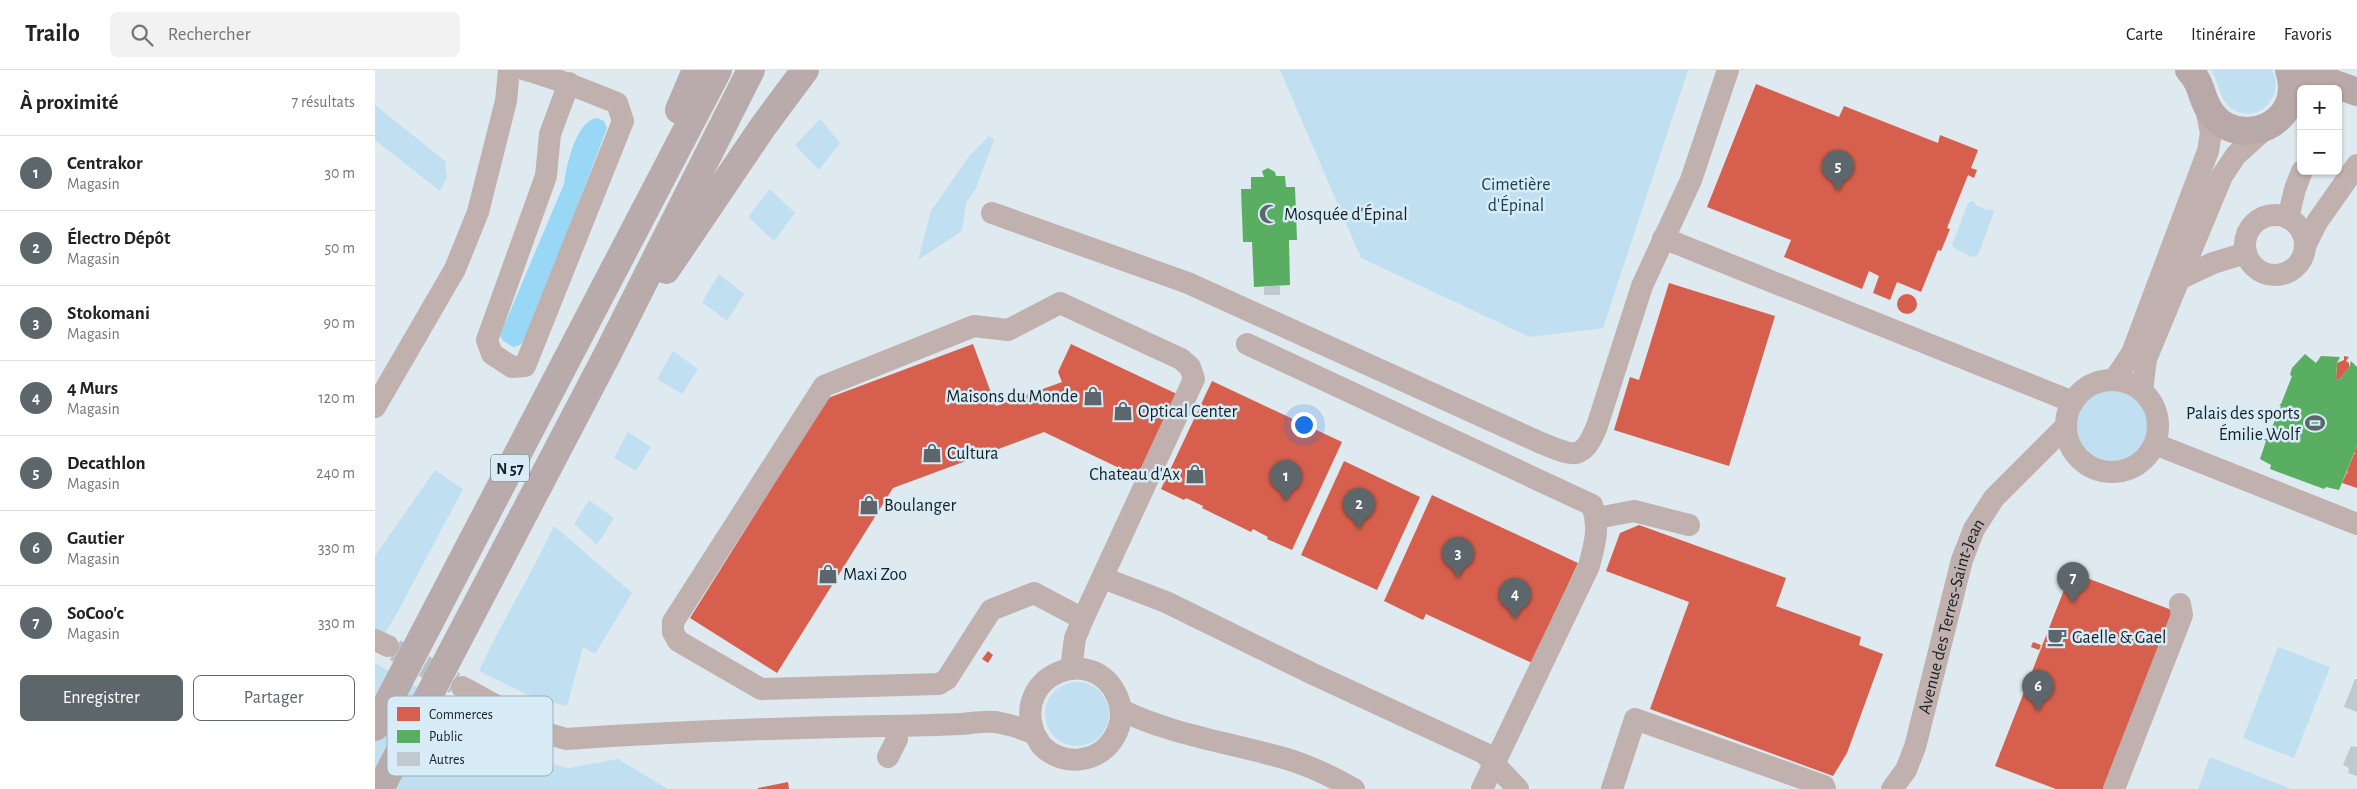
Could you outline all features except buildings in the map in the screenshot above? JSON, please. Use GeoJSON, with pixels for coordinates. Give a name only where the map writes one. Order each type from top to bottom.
{"type":"FeatureCollection","features":[{"type":"Feature","properties":{"kind":"highway"},"geometry":{"type":"LineString","coordinates":[[646,209],[661,158],[696,70]]}},
{"type":"Feature","properties":{"kind":"highway","name":"N 57"},"geometry":{"type":"LineString","coordinates":[[391,696],[718,70]]}},
{"type":"Feature","properties":{"kind":"highway","name":"N 57"},"geometry":{"type":"LineString","coordinates":[[428,696],[607,355],[751,70]]}},
{"type":"Feature","properties":{"kind":"highway"},"geometry":{"type":"LineString","coordinates":[[607,355],[762,128],[805,70]]}},
{"type":"Feature","properties":{"kind":"highway","name":"N 57"},"geometry":{"type":"LineString","coordinates":[[375,727],[387,704]]}},
{"type":"Feature","properties":{"kind":"highway","name":"N 57"},"geometry":{"type":"LineString","coordinates":[[379,789],[387,774]]}},
{"type":"Feature","properties":{"kind":"main road"},"geometry":{"type":"LineString","coordinates":[[2189,70],[2202,88],[2205,102],[2211,114],[2226,126],[2242,131],[2267,127],[2295,104],[2289,70]]}},
{"type":"Feature","properties":{"kind":"main road"},"geometry":{"type":"LineString","coordinates":[[2297,70],[2357,92]]}},
{"type":"Feature","properties":{"kind":"main road"},"geometry":{"type":"LineString","coordinates":[[2342,98],[2357,96]]}},
{"type":"Feature","properties":{"kind":"street"},"geometry":{"type":"LineString","coordinates":[[375,407],[455,268],[478,212],[507,101],[509,70]]}},
{"type":"Feature","properties":{"kind":"street"},"geometry":{"type":"LineString","coordinates":[[526,70],[569,83],[617,103],[623,121],[525,366],[512,367],[492,354],[487,340],[546,176],[550,134],[569,83]]}},
{"type":"Feature","properties":{"kind":"street"},"geometry":{"type":"LineString","coordinates":[[992,213],[1188,283],[1539,442],[1565,452],[1577,454],[1589,446],[1597,426],[1642,286],[1691,180],[1728,70]]}},
{"type":"Feature","properties":{"kind":"street"},"geometry":{"type":"LineString","coordinates":[[2114,380],[2131,353],[2203,169],[2211,133],[2205,102]]}},
{"type":"Feature","properties":{"kind":"street"},"geometry":{"type":"LineString","coordinates":[[2142,391],[2146,359],[2222,176],[2236,155],[2267,127]]}},
{"type":"Feature","properties":{"kind":"street"},"geometry":{"type":"LineString","coordinates":[[2305,246],[2301,230],[2288,218],[2269,216],[2260,219],[2247,234],[2246,253],[2256,268],[2274,275],[2283,274],[2299,264],[2305,246],[2317,222],[2357,165]]}},
{"type":"Feature","properties":{"kind":"street"},"geometry":{"type":"LineString","coordinates":[[2288,218],[2300,175]]}},
{"type":"Feature","properties":{"kind":"street"},"geometry":{"type":"LineString","coordinates":[[1663,238],[2073,402]]}},
{"type":"Feature","properties":{"kind":"street"},"geometry":{"type":"LineString","coordinates":[[2181,278],[2213,263],[2246,253]]}},
{"type":"Feature","properties":{"kind":"street"},"geometry":{"type":"LineString","coordinates":[[1071,668],[1075,638],[1083,619],[1194,379],[1190,367],[1181,359],[1060,303],[1008,330],[974,326],[824,386],[673,622],[673,632],[678,641],[761,688],[939,684],[947,679],[991,610],[1034,593],[1083,619]]}},
{"type":"Feature","properties":{"kind":"street"},"geometry":{"type":"LineString","coordinates":[[1247,344],[1592,505],[1597,518],[1598,530],[1589,566],[1483,789]]}},
{"type":"Feature","properties":{"kind":"street"},"geometry":{"type":"LineString","coordinates":[[2114,380],[2129,383],[2142,391],[2152,402],[2157,416],[2158,430],[2155,444],[2148,455],[2138,464],[2126,470],[2113,472],[2091,467],[2077,455],[2069,442],[2066,426],[2073,402],[2084,390],[2098,382],[2114,380]]}},
{"type":"Feature","properties":{"kind":"street","name":"Avenue des Terres-Saint-Jean"},"geometry":{"type":"LineString","coordinates":[[1892,789],[1906,770],[1915,747],[1962,560],[1975,530],[1994,498],[2066,426]]}},
{"type":"Feature","properties":{"kind":"street"},"geometry":{"type":"LineString","coordinates":[[2155,444],[2357,524]]}},
{"type":"Feature","properties":{"kind":"street"},"geometry":{"type":"LineString","coordinates":[[2033,459],[2051,455],[2077,455]]}},
{"type":"Feature","properties":{"kind":"street"},"geometry":{"type":"LineString","coordinates":[[1597,518],[1634,511],[1689,525]]}},
{"type":"Feature","properties":{"kind":"street"},"geometry":{"type":"LineString","coordinates":[[1103,578],[1166,602],[1313,674],[1484,753],[1518,789]]}},
{"type":"Feature","properties":{"kind":"street"},"geometry":{"type":"LineString","coordinates":[[2113,789],[2182,615],[2180,604]]}},
{"type":"Feature","properties":{"kind":"street"},"geometry":{"type":"LineString","coordinates":[[1071,668],[1085,669],[1104,679],[1117,696],[1121,710],[1118,731],[1113,740],[1095,756],[1071,760],[1049,752],[1034,733],[1029,715],[1030,705],[1036,691],[1045,680],[1057,672],[1071,668]]}},
{"type":"Feature","properties":{"kind":"street"},"geometry":{"type":"LineString","coordinates":[[462,687],[479,696]]}},
{"type":"Feature","properties":{"kind":"street"},"geometry":{"type":"LineString","coordinates":[[996,722],[1030,705]]}},
{"type":"Feature","properties":{"kind":"street"},"geometry":{"type":"LineString","coordinates":[[1121,710],[1144,721],[1288,760],[1334,778],[1354,789]]}},
{"type":"Feature","properties":{"kind":"street"},"geometry":{"type":"LineString","coordinates":[[1611,789],[1635,719],[1824,788]]}},
{"type":"Feature","properties":{"kind":"street"},"geometry":{"type":"LineString","coordinates":[[553,735],[566,739],[755,729],[996,722],[1034,733]]}},
{"type":"Feature","properties":{"kind":"street"},"geometry":{"type":"LineString","coordinates":[[888,758],[897,739],[897,726]]}},
{"type":"Feature","properties":{"kind":"street"},"geometry":{"type":"LineString","coordinates":[[1113,740],[1141,734],[1299,778],[1323,789]]}},
{"type":"Feature","properties":{"kind":"green space","name":"Cimetière d'Épinal"},"geometry":{"type":"Polygon","coordinates":[[[1280,70],[1688,70],[1603,328],[1530,337],[1361,258],[1280,70]]]}},
{"type":"Feature","properties":{"kind":"green space"},"geometry":{"type":"Polygon","coordinates":[[[2211,70],[2272,70],[2275,90],[2272,99],[2259,111],[2250,114],[2241,113],[2231,108],[2224,100],[2211,70]]]}},
{"type":"Feature","properties":{"kind":"green space"},"geometry":{"type":"Polygon","coordinates":[[[375,105],[445,161],[447,177],[440,191],[375,140],[375,105]]]}},
{"type":"Feature","properties":{"kind":"green space"},"geometry":{"type":"Polygon","coordinates":[[[820,119],[840,143],[819,170],[795,145],[820,119]]]}},
{"type":"Feature","properties":{"kind":"green space"},"geometry":{"type":"Polygon","coordinates":[[[989,136],[994,140],[976,188],[966,203],[962,231],[918,260],[931,211],[970,155],[989,136]]]}},
{"type":"Feature","properties":{"kind":"green space"},"geometry":{"type":"Polygon","coordinates":[[[770,189],[795,213],[774,241],[748,217],[770,189]]]}},
{"type":"Feature","properties":{"kind":"green space"},"geometry":{"type":"Polygon","coordinates":[[[1973,201],[1977,206],[1988,210],[1992,209],[1994,212],[1978,255],[1972,257],[1954,248],[1952,245],[1968,203],[1973,201]]]}},
{"type":"Feature","properties":{"kind":"green space"},"geometry":{"type":"Polygon","coordinates":[[[719,274],[744,294],[727,321],[702,302],[719,274]]]}},
{"type":"Feature","properties":{"kind":"green space"},"geometry":{"type":"Polygon","coordinates":[[[673,351],[698,369],[682,394],[657,379],[673,351]]]}},
{"type":"Feature","properties":{"kind":"green space"},"geometry":{"type":"Polygon","coordinates":[[[2106,389],[2120,389],[2139,399],[2149,418],[2149,432],[2139,451],[2120,461],[2106,461],[2087,451],[2077,432],[2077,418],[2087,399],[2106,389]]]}},
{"type":"Feature","properties":{"kind":"green space"},"geometry":{"type":"Polygon","coordinates":[[[628,432],[651,447],[636,471],[614,458],[628,432]]]}},
{"type":"Feature","properties":{"kind":"green space"},"geometry":{"type":"Polygon","coordinates":[[[435,470],[463,489],[396,615],[375,649],[375,556],[435,470]]]}},
{"type":"Feature","properties":{"kind":"green space"},"geometry":{"type":"Polygon","coordinates":[[[589,500],[614,518],[597,545],[574,524],[589,500]]]}},
{"type":"Feature","properties":{"kind":"green space"},"geometry":{"type":"Polygon","coordinates":[[[554,526],[632,593],[595,654],[583,647],[567,706],[553,703],[553,696],[530,696],[479,671],[554,526]]]}},
{"type":"Feature","properties":{"kind":"green space"},"geometry":{"type":"Polygon","coordinates":[[[2278,647],[2330,667],[2294,758],[2243,738],[2278,647]]]}},
{"type":"Feature","properties":{"kind":"green space"},"geometry":{"type":"Polygon","coordinates":[[[375,663],[432,696],[387,696],[387,776],[553,776],[553,764],[569,768],[618,759],[668,789],[375,789],[375,663]]]}},
{"type":"Feature","properties":{"kind":"green space"},"geometry":{"type":"Polygon","coordinates":[[[1071,682],[1083,682],[1100,691],[1107,702],[1109,714],[1107,726],[1100,737],[1083,746],[1071,746],[1059,741],[1050,732],[1045,720],[1045,708],[1050,696],[1059,687],[1071,682]]]}},
{"type":"Feature","properties":{"kind":"green space"},"geometry":{"type":"Polygon","coordinates":[[[2210,757],[2292,789],[2198,789],[2210,757]]]}},
{"type":"Feature","properties":{"kind":"water"},"geometry":{"type":"Polygon","coordinates":[[[597,118],[604,121],[607,128],[528,336],[520,345],[513,347],[502,340],[500,335],[564,184],[573,145],[583,127],[597,118]]]}},
{"type":"Feature","properties":{"kind":"tunnel"},"geometry":{"type":"LineString","coordinates":[[395,650],[455,683]]}},
{"type":"Feature","properties":{"kind":"place","name":"Decathlon"},"geometry":{"type":"Point","coordinates":[1838,191]}},
{"type":"Feature","properties":{"kind":"place","name":"Mosquée d'Épinal"},"geometry":{"type":"Point","coordinates":[1269,214]}},
{"type":"Feature","properties":{"kind":"place","name":"Maisons du Monde"},"geometry":{"type":"Point","coordinates":[1093,396]}},
{"type":"Feature","properties":{"kind":"place","name":"Optical Center"},"geometry":{"type":"Point","coordinates":[1123,411]}},
{"type":"Feature","properties":{"kind":"place","name":"Palais des sports Émilie Wolf"},"geometry":{"type":"Point","coordinates":[2315,423]}},
{"type":"Feature","properties":{"kind":"place","name":"Cultura"},"geometry":{"type":"Point","coordinates":[932,453]}},
{"type":"Feature","properties":{"kind":"place","name":"Chateau d'Ax"},"geometry":{"type":"Point","coordinates":[1195,474]}},
{"type":"Feature","properties":{"kind":"place","name":"Centrakor"},"geometry":{"type":"Point","coordinates":[1286,501]}},
{"type":"Feature","properties":{"kind":"place","name":"Boulanger"},"geometry":{"type":"Point","coordinates":[869,505]}},
{"type":"Feature","properties":{"kind":"place","name":"Électro Dépôt"},"geometry":{"type":"Point","coordinates":[1359,529]}},
{"type":"Feature","properties":{"kind":"place","name":"Maxi Zoo"},"geometry":{"type":"Point","coordinates":[828,574]}},
{"type":"Feature","properties":{"kind":"place","name":"Stokomani"},"geometry":{"type":"Point","coordinates":[1458,578]}},
{"type":"Feature","properties":{"kind":"place","name":"SoCoo'c"},"geometry":{"type":"Point","coordinates":[2073,603]}},
{"type":"Feature","properties":{"kind":"place","name":"4 Murs"},"geometry":{"type":"Point","coordinates":[1515,619]}},
{"type":"Feature","properties":{"kind":"place","name":"Gaelle & Gael"},"geometry":{"type":"Point","coordinates":[2057,637]}},
{"type":"Feature","properties":{"kind":"place","name":"Gautier"},"geometry":{"type":"Point","coordinates":[2038,711]}}]}
